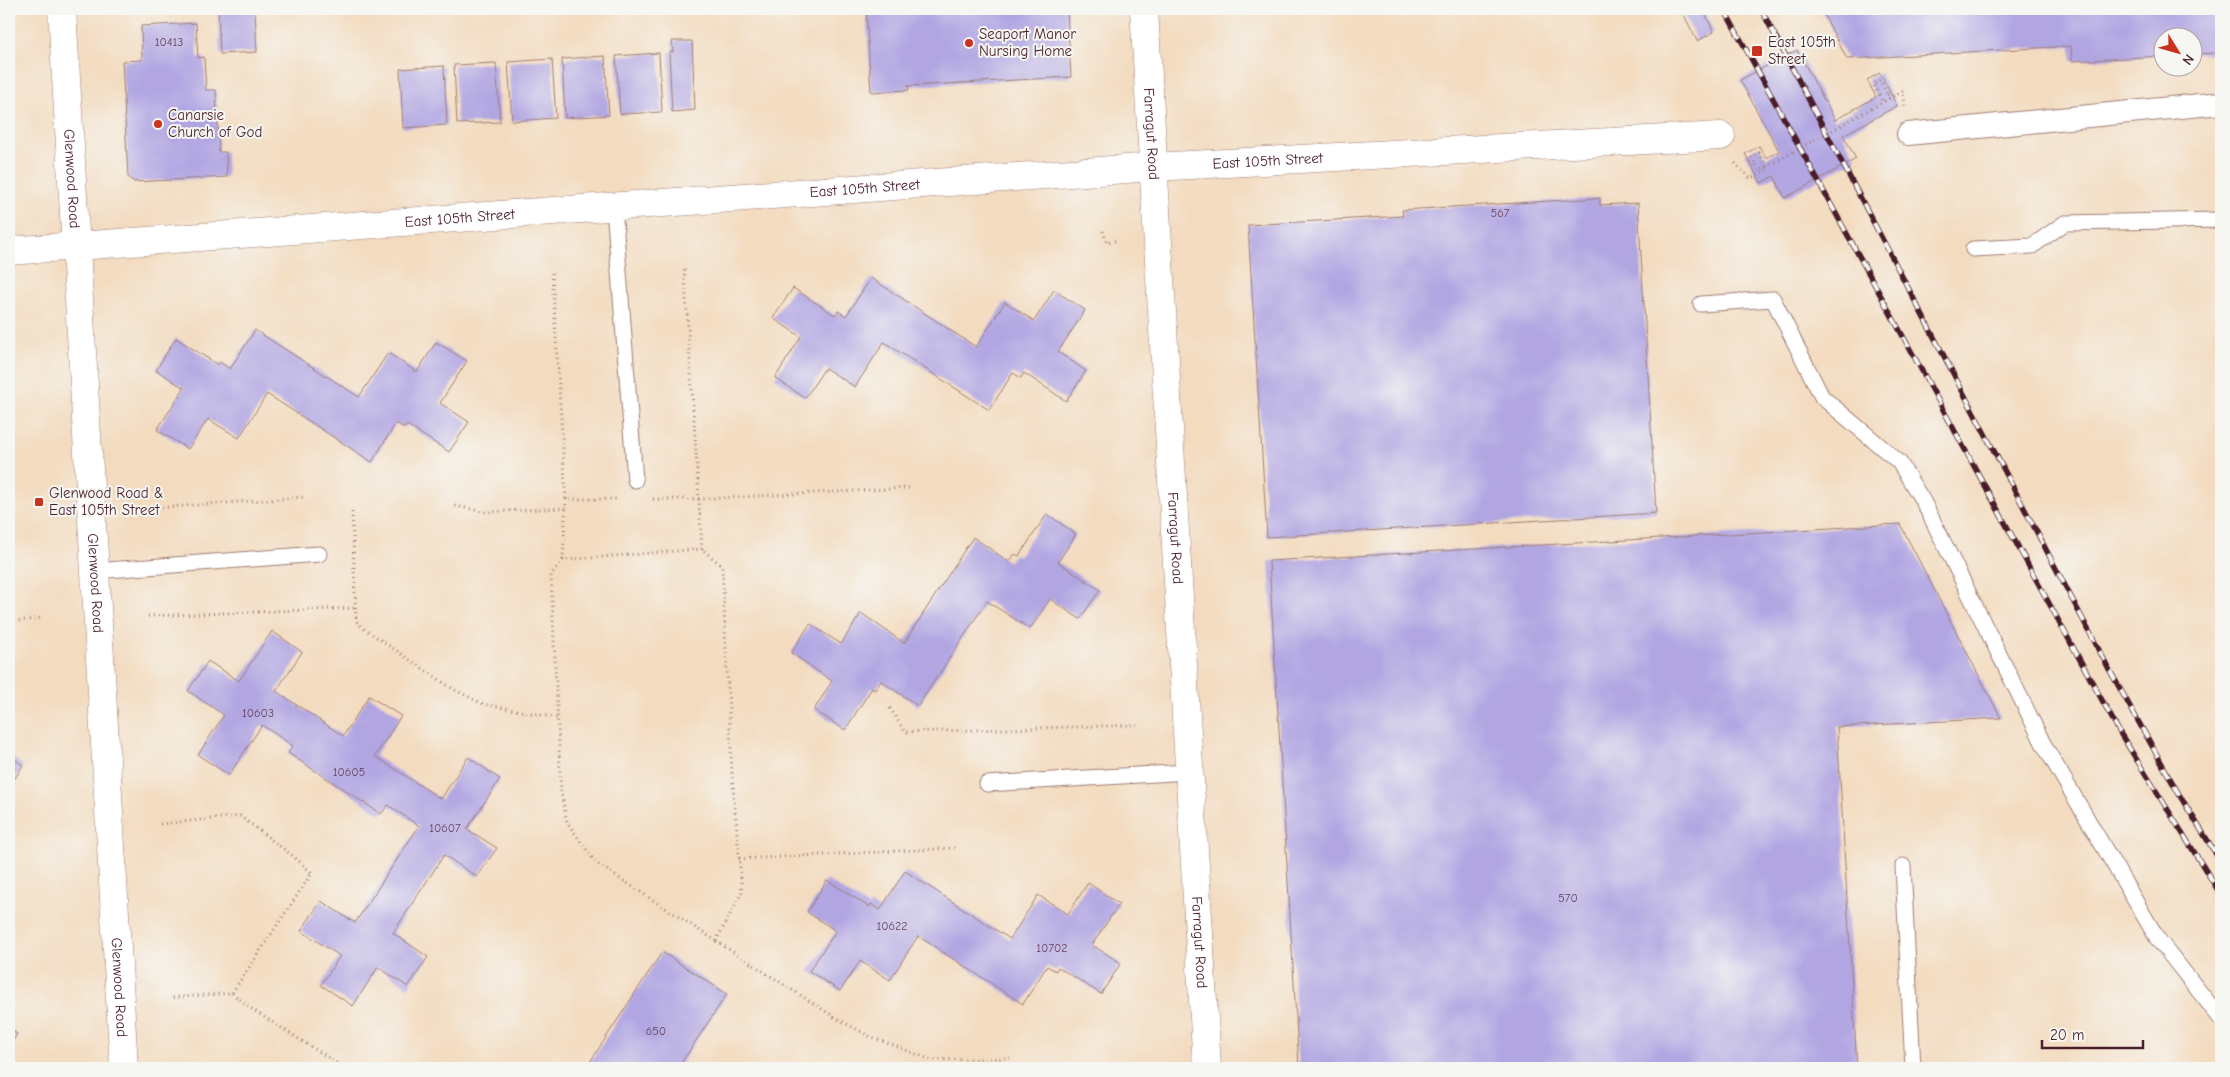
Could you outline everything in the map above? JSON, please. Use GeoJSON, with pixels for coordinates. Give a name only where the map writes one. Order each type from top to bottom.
{"type":"FeatureCollection","features":[{"type":"Feature","properties":{"kind":"street","name":"Glenwood Road"},"geometry":{"type":"LineString","coordinates":[[62,9],[124,1068]]}},
{"type":"Feature","properties":{"kind":"street","name":"Farragut Road"},"geometry":{"type":"LineString","coordinates":[[1144,9],[1207,1068]]}},
{"type":"Feature","properties":{"kind":"street"},"geometry":{"type":"LineString","coordinates":[[1908,134],[2221,103]]}},
{"type":"Feature","properties":{"kind":"street","name":"East 105th Street"},"geometry":{"type":"LineString","coordinates":[[9,251],[1154,167],[1721,136]]}},
{"type":"Feature","properties":{"kind":"lane"},"geometry":{"type":"LineString","coordinates":[[614,207],[635,480]]}},
{"type":"Feature","properties":{"kind":"lane"},"geometry":{"type":"LineString","coordinates":[[1974,249],[2032,246],[2065,223],[2221,220]]}},
{"type":"Feature","properties":{"kind":"lane"},"geometry":{"type":"LineString","coordinates":[[1701,304],[1773,299],[1822,397],[1899,462],[1924,503],[2044,745],[2157,938],[2221,1019]]}},
{"type":"Feature","properties":{"kind":"lane"},"geometry":{"type":"LineString","coordinates":[[95,571],[319,554]]}},
{"type":"Feature","properties":{"kind":"lane"},"geometry":{"type":"LineString","coordinates":[[987,784],[1189,772]]}},
{"type":"Feature","properties":{"kind":"lane"},"geometry":{"type":"LineString","coordinates":[[1903,866],[1913,1068]]}},
{"type":"Feature","properties":{"kind":"path"},"geometry":{"type":"LineString","coordinates":[[1757,175],[1768,169],[1763,160],[1759,153],[1751,157],[1758,171],[1890,98],[1880,80],[1873,84],[1880,96],[1883,102],[1892,97]]}},
{"type":"Feature","properties":{"kind":"path"},"geometry":{"type":"LineString","coordinates":[[1104,231],[1107,243],[1119,240]]}},
{"type":"Feature","properties":{"kind":"path"},"geometry":{"type":"LineString","coordinates":[[702,549],[699,499],[909,488]]}},
{"type":"Feature","properties":{"kind":"path"},"geometry":{"type":"LineString","coordinates":[[142,509],[304,497]]}},
{"type":"Feature","properties":{"kind":"path"},"geometry":{"type":"LineString","coordinates":[[566,499],[563,560],[551,575],[561,792],[567,822],[596,863],[836,1018],[871,1038],[932,1060],[1010,1058]]}},
{"type":"Feature","properties":{"kind":"path"},"geometry":{"type":"LineString","coordinates":[[455,506],[487,512],[566,508]]}},
{"type":"Feature","properties":{"kind":"path"},"geometry":{"type":"LineString","coordinates":[[352,512],[356,621],[363,628],[453,689],[483,704],[558,718]]}},
{"type":"Feature","properties":{"kind":"path"},"geometry":{"type":"LineString","coordinates":[[563,560],[702,549],[722,566],[732,773],[742,892],[716,941]]}},
{"type":"Feature","properties":{"kind":"path"},"geometry":{"type":"LineString","coordinates":[[148,616],[355,608]]}},
{"type":"Feature","properties":{"kind":"path"},"geometry":{"type":"LineString","coordinates":[[9,622],[41,618]]}},
{"type":"Feature","properties":{"kind":"path"},"geometry":{"type":"LineString","coordinates":[[890,708],[905,732],[1137,725]]}},
{"type":"Feature","properties":{"kind":"path"},"geometry":{"type":"LineString","coordinates":[[160,824],[240,816],[294,856],[312,873],[232,993]]}},
{"type":"Feature","properties":{"kind":"path"},"geometry":{"type":"LineString","coordinates":[[739,859],[956,848]]}},
{"type":"Feature","properties":{"kind":"path"},"geometry":{"type":"LineString","coordinates":[[169,998],[232,993],[253,1010],[345,1068]]}},
{"type":"Feature","properties":{"kind":"building"},"geometry":{"type":"Polygon","coordinates":[[[218,9],[255,9],[257,52],[220,54],[218,9]]]}},
{"type":"Feature","properties":{"kind":"building","name":"Seaport Manor Nursing Home"},"geometry":{"type":"Polygon","coordinates":[[[866,9],[1067,9],[1071,77],[908,86],[909,90],[871,92],[866,9]]]}},
{"type":"Feature","properties":{"kind":"building"},"geometry":{"type":"Polygon","coordinates":[[[1681,9],[1703,9],[1714,32],[1697,41],[1681,9]]]}},
{"type":"Feature","properties":{"kind":"building"},"geometry":{"type":"Polygon","coordinates":[[[1821,9],[2221,9],[2221,53],[2202,54],[2202,28],[2152,28],[2152,57],[2072,61],[2071,46],[1847,59],[1821,9]]]}},
{"type":"Feature","properties":{"kind":"building"},"geometry":{"type":"Polygon","coordinates":[[[196,23],[198,58],[204,57],[206,90],[216,90],[219,152],[226,152],[227,177],[134,182],[128,177],[122,61],[142,60],[141,26],[196,23]]]}},
{"type":"Feature","properties":{"kind":"building"},"geometry":{"type":"Polygon","coordinates":[[[672,41],[692,41],[695,110],[672,112],[669,52],[673,52],[672,41]]]}},
{"type":"Feature","properties":{"kind":"building"},"geometry":{"type":"Polygon","coordinates":[[[1797,50],[1835,120],[1876,97],[1867,80],[1880,73],[1897,106],[1843,135],[1856,159],[1785,198],[1774,176],[1761,183],[1745,154],[1759,146],[1766,158],[1779,151],[1740,80],[1797,50]]]}},
{"type":"Feature","properties":{"kind":"building"},"geometry":{"type":"Polygon","coordinates":[[[659,53],[662,112],[620,114],[616,56],[659,53]]]}},
{"type":"Feature","properties":{"kind":"building"},"geometry":{"type":"Polygon","coordinates":[[[605,56],[609,115],[565,118],[562,59],[605,56]]]}},
{"type":"Feature","properties":{"kind":"building"},"geometry":{"type":"Polygon","coordinates":[[[552,59],[556,118],[512,121],[508,62],[552,59]]]}},
{"type":"Feature","properties":{"kind":"building"},"geometry":{"type":"Polygon","coordinates":[[[496,63],[500,122],[457,124],[454,65],[496,63]]]}},
{"type":"Feature","properties":{"kind":"building"},"geometry":{"type":"Polygon","coordinates":[[[444,66],[447,125],[403,128],[400,69],[444,66]]]}},
{"type":"Feature","properties":{"kind":"building"},"geometry":{"type":"Polygon","coordinates":[[[1600,198],[1600,205],[1638,203],[1656,513],[1267,537],[1248,225],[1403,216],[1402,210],[1600,198]]]}},
{"type":"Feature","properties":{"kind":"building"},"geometry":{"type":"Polygon","coordinates":[[[871,278],[976,347],[1005,302],[1034,321],[1054,290],[1085,310],[1058,352],[1086,371],[1066,401],[1024,373],[1021,378],[1013,373],[989,410],[884,342],[855,387],[825,368],[805,398],[775,378],[801,337],[773,318],[793,288],[835,315],[838,311],[846,316],[871,278]]]}},
{"type":"Feature","properties":{"kind":"building"},"geometry":{"type":"Polygon","coordinates":[[[255,330],[359,397],[388,353],[417,372],[436,342],[467,361],[440,403],[469,422],[449,452],[407,425],[404,428],[396,423],[372,462],[267,394],[239,438],[208,419],[188,449],[157,430],[184,388],[156,370],[176,338],[218,365],[220,362],[230,369],[255,330]]]}},
{"type":"Feature","properties":{"kind":"building"},"geometry":{"type":"Polygon","coordinates":[[[1047,514],[1076,534],[1058,562],[1100,590],[1080,619],[1050,599],[1030,629],[987,601],[918,706],[881,681],[875,690],[872,688],[845,730],[814,710],[832,681],[791,653],[810,624],[841,644],[861,613],[904,643],[973,537],[1009,562],[1015,554],[1019,556],[1047,514]]]}},
{"type":"Feature","properties":{"kind":"building"},"geometry":{"type":"Polygon","coordinates":[[[1900,524],[2001,718],[1837,727],[1857,1068],[1299,1068],[1269,561],[1900,524]]]}},
{"type":"Feature","properties":{"kind":"building"},"geometry":{"type":"Polygon","coordinates":[[[272,631],[302,652],[276,691],[343,736],[369,696],[401,716],[375,756],[441,799],[468,757],[500,779],[467,829],[497,848],[477,877],[444,855],[393,933],[428,957],[408,987],[378,967],[353,1006],[321,985],[340,956],[301,931],[321,901],[355,923],[419,826],[388,805],[381,814],[288,753],[293,746],[262,725],[229,775],[198,755],[224,715],[188,691],[208,661],[239,681],[272,631]]]}},
{"type":"Feature","properties":{"kind":"building"},"geometry":{"type":"Polygon","coordinates":[[[9,756],[23,765],[9,788],[9,756]]]}},
{"type":"Feature","properties":{"kind":"building"},"geometry":{"type":"Polygon","coordinates":[[[905,871],[1010,939],[1038,895],[1068,914],[1088,883],[1119,904],[1092,945],[1121,963],[1101,994],[1058,967],[1056,971],[1047,966],[1023,1004],[918,936],[890,980],[860,961],[840,991],[809,971],[836,931],[807,912],[827,880],[869,907],[871,904],[880,910],[905,871]]]}},
{"type":"Feature","properties":{"kind":"building"},"geometry":{"type":"Polygon","coordinates":[[[662,952],[727,994],[678,1068],[586,1068],[662,952]]]}},
{"type":"Feature","properties":{"kind":"building"},"geometry":{"type":"Polygon","coordinates":[[[9,1029],[17,1034],[9,1047],[9,1029]]]}},
{"type":"Feature","properties":{"kind":"railway"},"geometry":{"type":"LineString","coordinates":[[1724,9],[2120,733],[2221,895]]}},
{"type":"Feature","properties":{"kind":"railway"},"geometry":{"type":"LineString","coordinates":[[1761,9],[2109,669],[2180,796],[2221,862]]}},
{"type":"Feature","properties":{"kind":"place","name":"Seaport Manor Nursing Home"},"geometry":{"type":"Point","coordinates":[969,43]}},
{"type":"Feature","properties":{"kind":"place","name":"East 105th Street"},"geometry":{"type":"Point","coordinates":[1757,51]}},
{"type":"Feature","properties":{"kind":"place","name":"Canarsie Church of God"},"geometry":{"type":"Point","coordinates":[158,124]}},
{"type":"Feature","properties":{"kind":"place","name":"Glenwood Road & East 105th Street"},"geometry":{"type":"Point","coordinates":[39,502]}}]}
